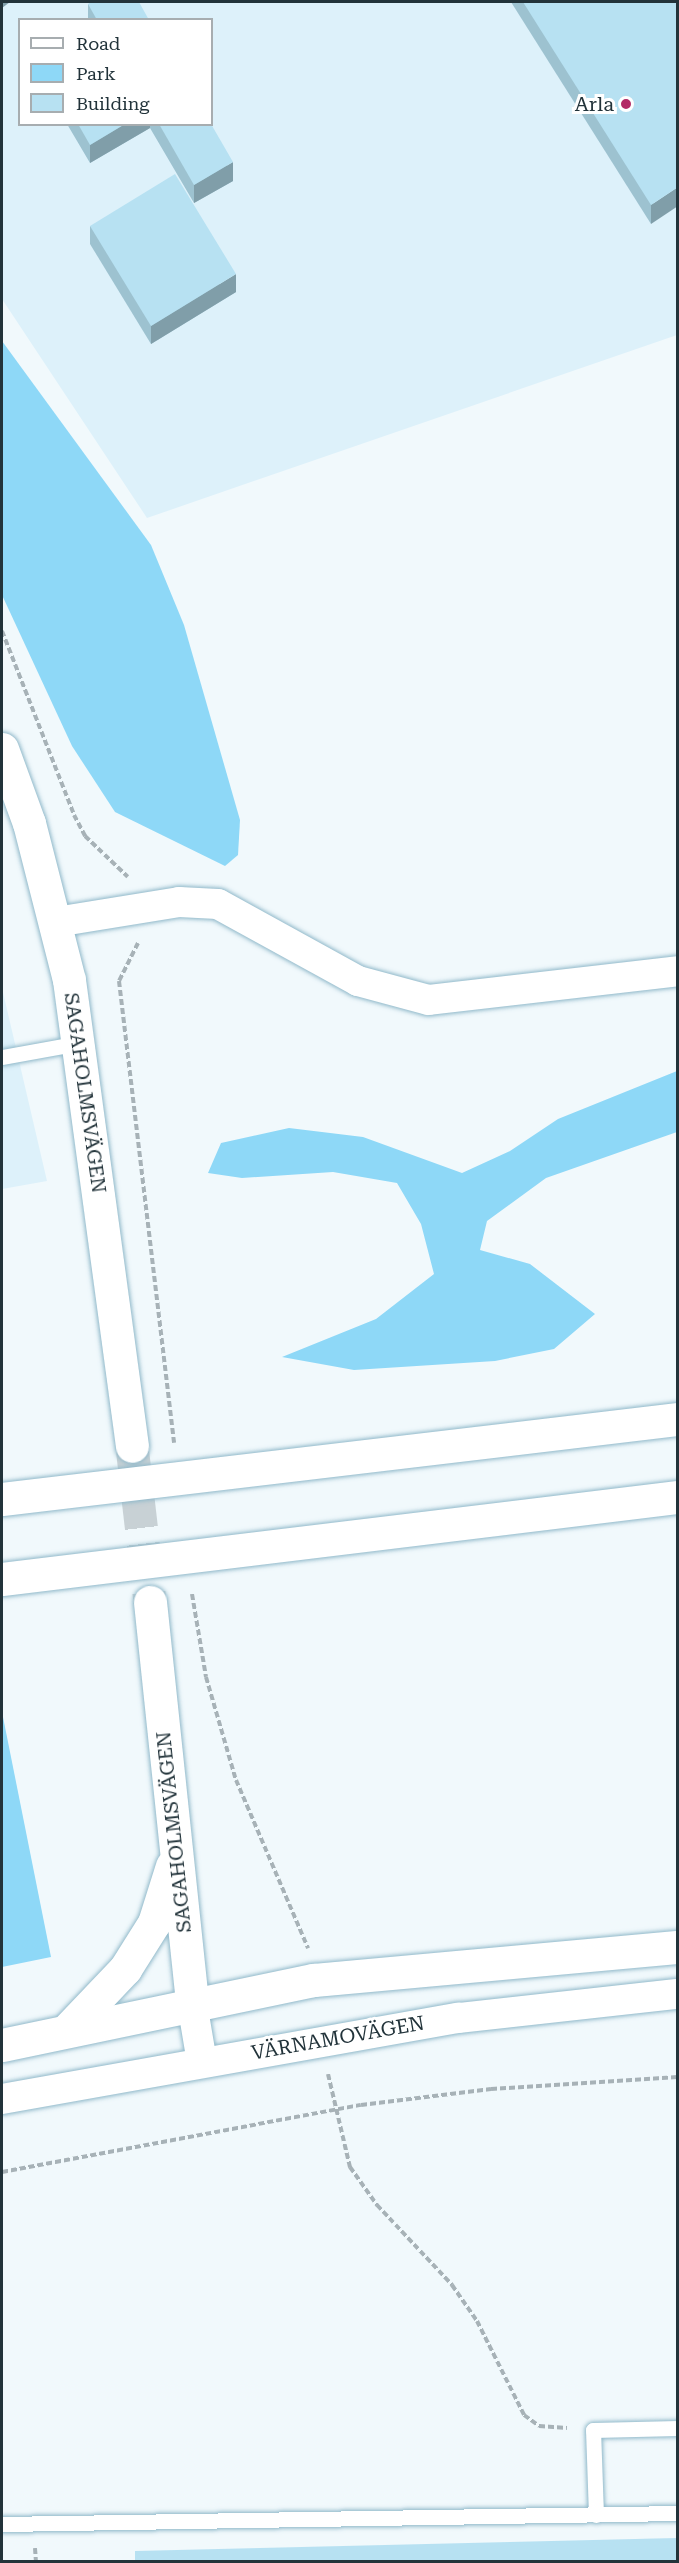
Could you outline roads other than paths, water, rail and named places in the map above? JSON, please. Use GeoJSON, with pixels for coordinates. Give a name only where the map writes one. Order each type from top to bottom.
{"type":"FeatureCollection","features":[{"type":"Feature","properties":{"kind":"main road","name":"SAGAHOLMSVÄGEN"},"geometry":{"type":"LineString","coordinates":[[2,749],[56,922],[80,1043],[132,1446]]}},
{"type":"Feature","properties":{"kind":"main road"},"geometry":{"type":"LineString","coordinates":[[2,1499],[678,1419]]}},
{"type":"Feature","properties":{"kind":"main road"},"geometry":{"type":"LineString","coordinates":[[2,1579],[678,1497]]}},
{"type":"Feature","properties":{"kind":"main road","name":"SAGAHOLMSVÄGEN"},"geometry":{"type":"LineString","coordinates":[[150,1602],[192,2003]]}},
{"type":"Feature","properties":{"kind":"main road"},"geometry":{"type":"LineString","coordinates":[[66,2031],[125,1969],[148,1932],[176,1853]]}},
{"type":"Feature","properties":{"kind":"main road"},"geometry":{"type":"LineString","coordinates":[[2,2045],[192,2003],[314,1980],[678,1947]]}},
{"type":"Feature","properties":{"kind":"street"},"geometry":{"type":"LineString","coordinates":[[56,922],[138,908],[218,904],[358,981],[429,1000],[678,971]]}},
{"type":"Feature","properties":{"kind":"street","name":"VÄRNAMOVÄGEN"},"geometry":{"type":"LineString","coordinates":[[2,2099],[324,2040],[459,2018],[678,1994]]}},
{"type":"Feature","properties":{"kind":"street","name":"SAGAHOLMSVÄGEN"},"geometry":{"type":"LineString","coordinates":[[192,2003],[202,2062]]}},
{"type":"Feature","properties":{"kind":"lane"},"geometry":{"type":"LineString","coordinates":[[2,1057],[80,1043]]}},
{"type":"Feature","properties":{"kind":"lane"},"geometry":{"type":"LineString","coordinates":[[596,2515],[593,2430],[678,2428]]}},
{"type":"Feature","properties":{"kind":"lane"},"geometry":{"type":"LineString","coordinates":[[2,2524],[678,2513]]}},
{"type":"Feature","properties":{"kind":"tunnel"},"geometry":{"type":"LineString","coordinates":[[132,1446],[150,1602]]}},
{"type":"Feature","properties":{"kind":"place","name":"Arla"},"geometry":{"type":"Point","coordinates":[626,104]}}]}
